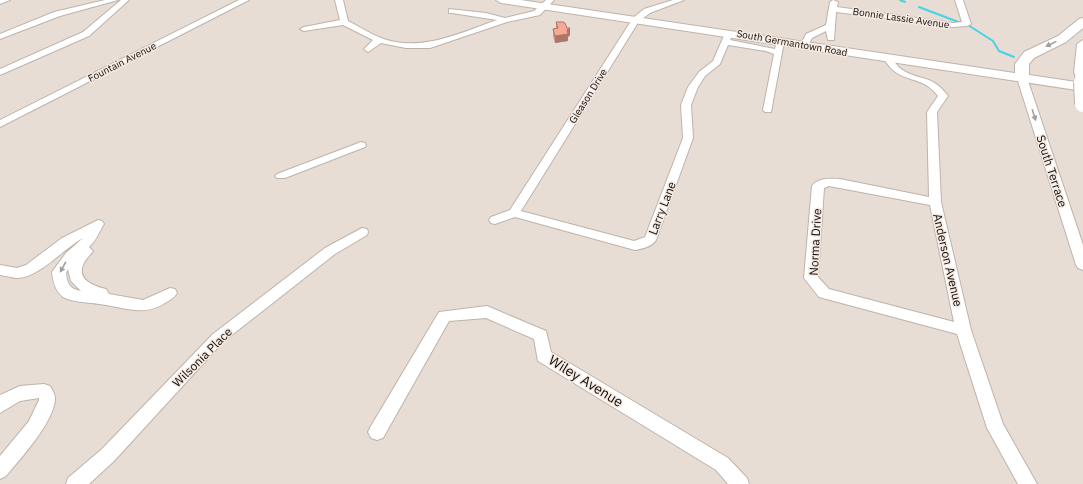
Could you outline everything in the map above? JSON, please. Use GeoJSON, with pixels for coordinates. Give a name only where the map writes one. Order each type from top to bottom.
{"type":"FeatureCollection","features":[{"type":"Feature","properties":{"kind":"highway"},"geometry":{"type":"LineString","coordinates":[[1022,78],[1022,64],[1029,55],[1062,38],[1083,22]]}},
{"type":"Feature","properties":{"kind":"highway"},"geometry":{"type":"LineString","coordinates":[[1083,44],[1083,104]]}},
{"type":"Feature","properties":{"kind":"main road","name":"South Germantown Road"},"geometry":{"type":"LineString","coordinates":[[501,0],[548,3],[779,47],[804,46],[1022,78],[1082,80]]}},
{"type":"Feature","properties":{"kind":"street"},"geometry":{"type":"LineString","coordinates":[[0,2],[6,0]]}},
{"type":"Feature","properties":{"kind":"street"},"geometry":{"type":"LineString","coordinates":[[0,37],[57,14],[114,0]]}},
{"type":"Feature","properties":{"kind":"street"},"geometry":{"type":"LineString","coordinates":[[0,72],[86,34],[125,0]]}},
{"type":"Feature","properties":{"kind":"street","name":"Fountain Avenue"},"geometry":{"type":"LineString","coordinates":[[0,124],[245,0]]}},
{"type":"Feature","properties":{"kind":"street"},"geometry":{"type":"LineString","coordinates":[[339,0],[344,22]]}},
{"type":"Feature","properties":{"kind":"street","name":"Gleason Drive"},"geometry":{"type":"LineString","coordinates":[[514,213],[636,20],[646,11],[680,0]]}},
{"type":"Feature","properties":{"kind":"street"},"geometry":{"type":"LineString","coordinates":[[831,38],[830,26],[834,0]]}},
{"type":"Feature","properties":{"kind":"street","name":"Bonnie Lassie Avenue"},"geometry":{"type":"LineString","coordinates":[[833,9],[953,25],[964,25],[967,24],[959,0]]}},
{"type":"Feature","properties":{"kind":"street"},"geometry":{"type":"LineString","coordinates":[[304,29],[344,22],[379,40],[420,46],[436,44],[505,20],[538,13],[548,3]]}},
{"type":"Feature","properties":{"kind":"street"},"geometry":{"type":"LineString","coordinates":[[452,10],[486,15],[505,20]]}},
{"type":"Feature","properties":{"kind":"street"},"geometry":{"type":"LineString","coordinates":[[804,46],[809,36],[830,26]]}},
{"type":"Feature","properties":{"kind":"street","name":"Larry Lane"},"geometry":{"type":"LineString","coordinates":[[514,213],[634,246],[650,240],[688,138],[686,105],[693,87],[702,74],[717,62],[727,37]]}},
{"type":"Feature","properties":{"kind":"street"},"geometry":{"type":"LineString","coordinates":[[368,49],[379,40]]}},
{"type":"Feature","properties":{"kind":"street"},"geometry":{"type":"LineString","coordinates":[[379,51],[390,42]]}},
{"type":"Feature","properties":{"kind":"street"},"geometry":{"type":"LineString","coordinates":[[768,110],[779,47]]}},
{"type":"Feature","properties":{"kind":"street","name":"Anderson Avenue"},"geometry":{"type":"LineString","coordinates":[[888,59],[892,69],[903,75],[933,84],[943,96],[932,112],[935,202],[964,330],[978,379],[996,428],[1028,484]]}},
{"type":"Feature","properties":{"kind":"street","name":"South Terrace"},"geometry":{"type":"LineString","coordinates":[[1022,78],[1083,265]]}},
{"type":"Feature","properties":{"kind":"street"},"geometry":{"type":"LineString","coordinates":[[281,176],[361,145]]}},
{"type":"Feature","properties":{"kind":"street","name":"Norma Drive"},"geometry":{"type":"LineString","coordinates":[[935,202],[840,183],[828,182],[818,186],[811,278],[824,293],[964,330]]}},
{"type":"Feature","properties":{"kind":"street"},"geometry":{"type":"LineString","coordinates":[[495,220],[514,213]]}},
{"type":"Feature","properties":{"kind":"street"},"geometry":{"type":"LineString","coordinates":[[0,270],[17,273],[28,271],[38,265],[67,241],[98,224],[97,229],[90,234],[89,240],[64,264],[59,272],[61,286],[67,292],[83,298],[103,298],[137,306],[149,305],[170,294]]}},
{"type":"Feature","properties":{"kind":"street","name":"Wilsonia Place"},"geometry":{"type":"LineString","coordinates":[[75,484],[108,454],[218,338],[330,251],[362,232]]}},
{"type":"Feature","properties":{"kind":"street","name":"Wiley Avenue"},"geometry":{"type":"LineString","coordinates":[[377,432],[444,316],[487,312],[541,335],[544,356],[722,464],[740,484]]}},
{"type":"Feature","properties":{"kind":"street"},"geometry":{"type":"LineString","coordinates":[[0,406],[7,398],[22,392],[44,391],[48,398],[44,409],[29,434],[0,470]]}},
{"type":"Feature","properties":{"kind":"building"},"geometry":{"type":"Polygon","coordinates":[[[556,22],[563,22],[567,28],[570,28],[567,30],[568,34],[555,36],[553,29],[558,28],[556,22]]]}},
{"type":"Feature","properties":{"kind":"waterway"},"geometry":{"type":"LineString","coordinates":[[900,0],[905,2]]}},
{"type":"Feature","properties":{"kind":"waterway"},"geometry":{"type":"LineString","coordinates":[[919,7],[961,23]]}},
{"type":"Feature","properties":{"kind":"waterway"},"geometry":{"type":"LineString","coordinates":[[968,25],[993,41],[999,51],[1014,57]]}}]}
